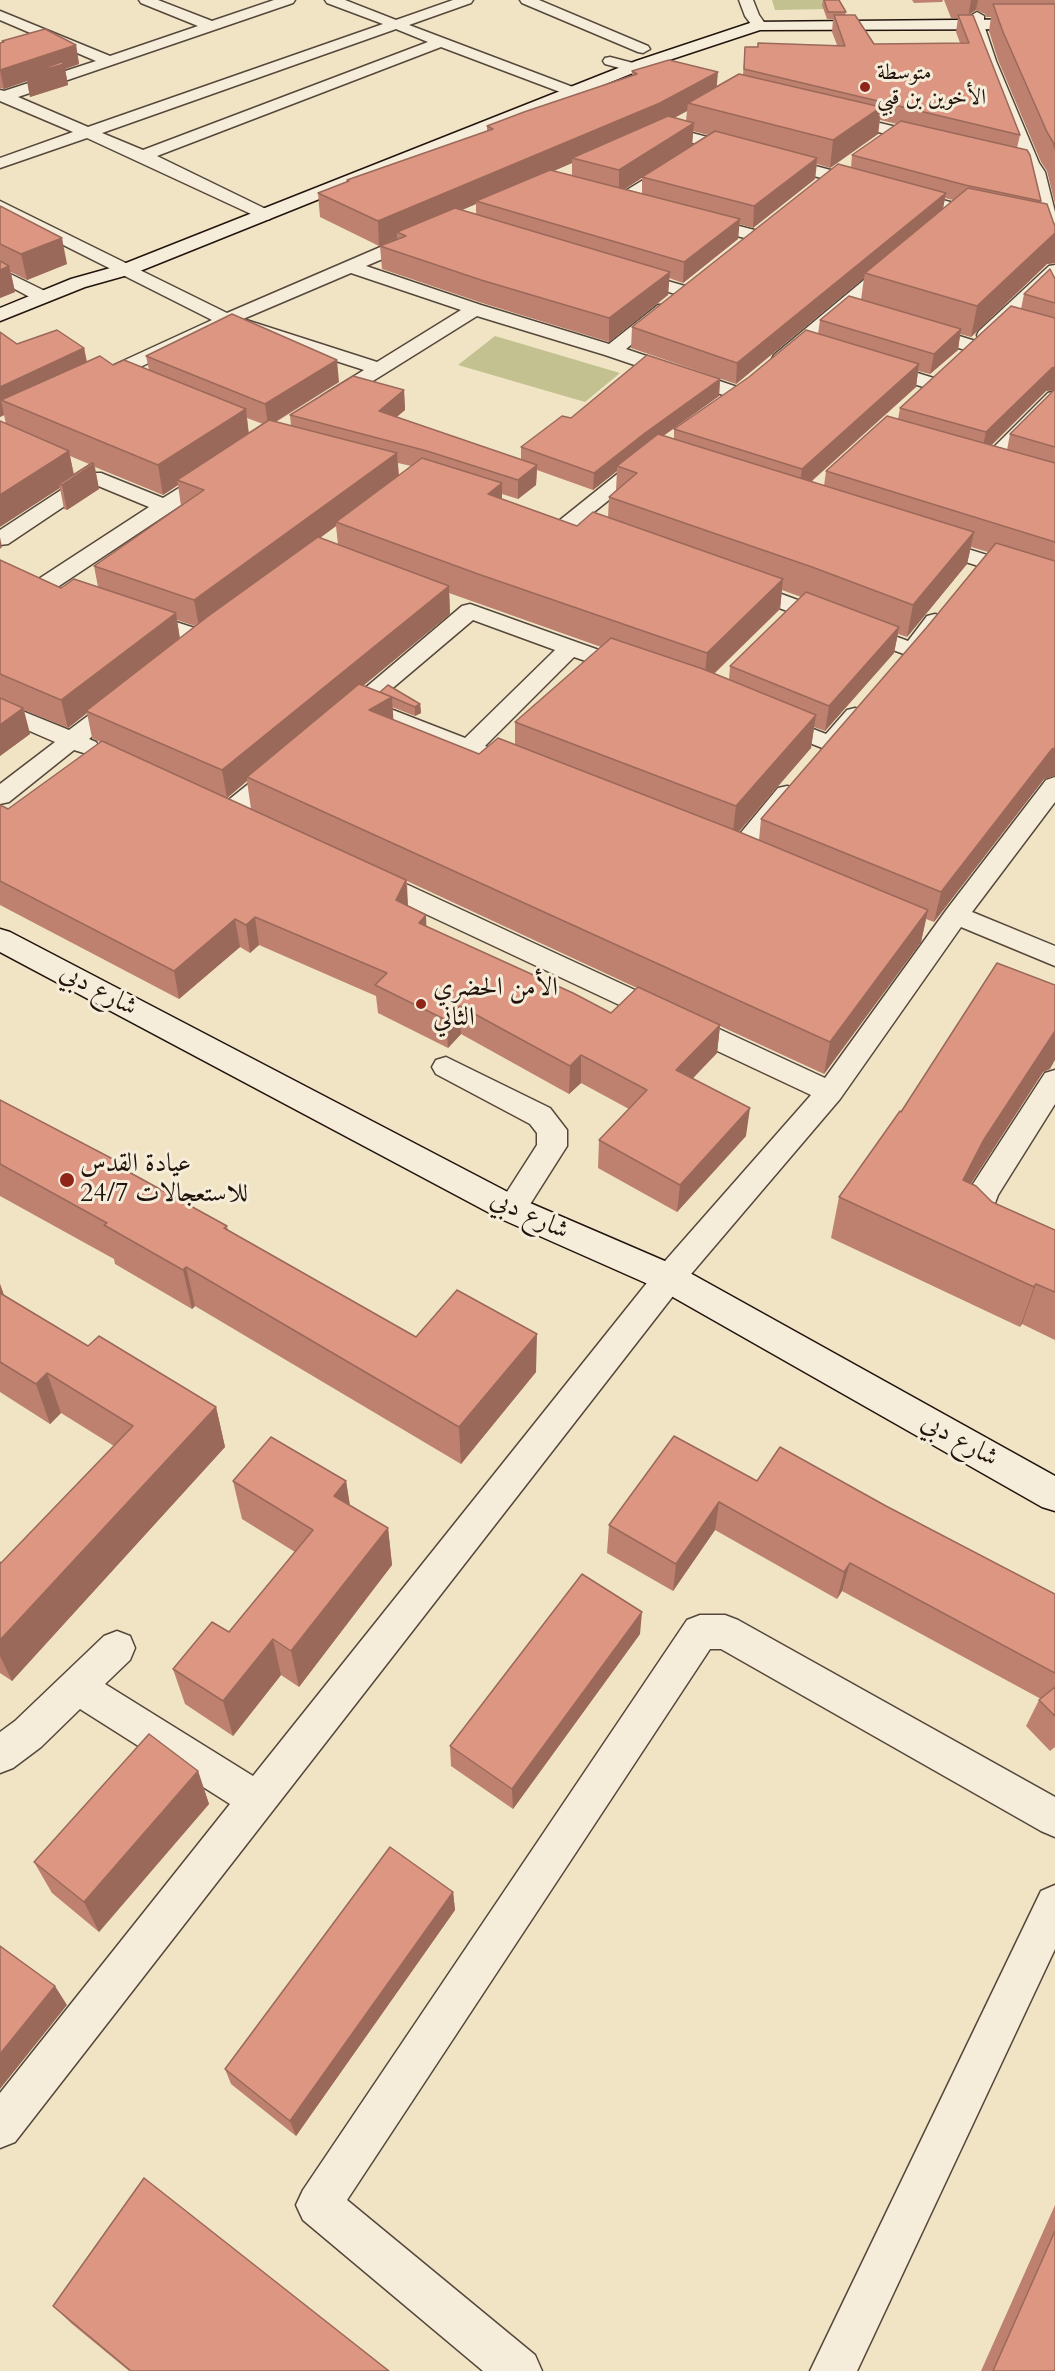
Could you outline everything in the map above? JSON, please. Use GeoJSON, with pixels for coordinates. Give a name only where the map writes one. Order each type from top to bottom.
{"type":"FeatureCollection","features":[{"type":"Feature","properties":{"kind":"main road"},"geometry":{"type":"LineString","coordinates":[[0,315],[256,212],[573,92],[633,68],[753,14]]}},
{"type":"Feature","properties":{"kind":"main road"},"geometry":{"type":"LineString","coordinates":[[256,212],[552,84],[644,49],[753,14],[1055,24]]}},
{"type":"Feature","properties":{"kind":"main road"},"geometry":{"type":"LineString","coordinates":[[977,20],[1055,16]]}},
{"type":"Feature","properties":{"kind":"main road","name":"شارع دبي"},"geometry":{"type":"LineString","coordinates":[[0,939],[511,1209],[669,1278],[1055,1495]]}},
{"type":"Feature","properties":{"kind":"street"},"geometry":{"type":"LineString","coordinates":[[146,0],[211,26]]}},
{"type":"Feature","properties":{"kind":"street"},"geometry":{"type":"LineString","coordinates":[[2,96],[288,0]]}},
{"type":"Feature","properties":{"kind":"street"},"geometry":{"type":"LineString","coordinates":[[332,0],[573,92]]}},
{"type":"Feature","properties":{"kind":"street"},"geometry":{"type":"LineString","coordinates":[[0,164],[466,0]]}},
{"type":"Feature","properties":{"kind":"street"},"geometry":{"type":"LineString","coordinates":[[527,0],[644,49]]}},
{"type":"Feature","properties":{"kind":"street"},"geometry":{"type":"LineString","coordinates":[[550,9],[571,3]]}},
{"type":"Feature","properties":{"kind":"street"},"geometry":{"type":"LineString","coordinates":[[0,15],[107,60]]}},
{"type":"Feature","properties":{"kind":"street"},"geometry":{"type":"LineString","coordinates":[[977,20],[989,61],[1034,168],[1055,249]]}},
{"type":"Feature","properties":{"kind":"street"},"geometry":{"type":"LineString","coordinates":[[143,156],[440,42]]}},
{"type":"Feature","properties":{"kind":"street"},"geometry":{"type":"LineString","coordinates":[[610,61],[678,79]]}},
{"type":"Feature","properties":{"kind":"street"},"geometry":{"type":"LineString","coordinates":[[2,96],[143,156],[256,212]]}},
{"type":"Feature","properties":{"kind":"street"},"geometry":{"type":"LineString","coordinates":[[826,115],[940,142]]}},
{"type":"Feature","properties":{"kind":"street"},"geometry":{"type":"LineString","coordinates":[[685,120],[660,133],[964,211],[923,240]]}},
{"type":"Feature","properties":{"kind":"street"},"geometry":{"type":"LineString","coordinates":[[877,144],[894,132]]}},
{"type":"Feature","properties":{"kind":"street"},"geometry":{"type":"LineString","coordinates":[[623,200],[709,144]]}},
{"type":"Feature","properties":{"kind":"street"},"geometry":{"type":"LineString","coordinates":[[1008,158],[1055,173]]}},
{"type":"Feature","properties":{"kind":"street"},"geometry":{"type":"LineString","coordinates":[[815,189],[850,163]]}},
{"type":"Feature","properties":{"kind":"street"},"geometry":{"type":"LineString","coordinates":[[602,195],[645,206]]}},
{"type":"Feature","properties":{"kind":"street"},"geometry":{"type":"LineString","coordinates":[[0,206],[226,320],[379,369]]}},
{"type":"Feature","properties":{"kind":"street"},"geometry":{"type":"LineString","coordinates":[[689,218],[756,236]]}},
{"type":"Feature","properties":{"kind":"street"},"geometry":{"type":"LineString","coordinates":[[738,250],[773,223]]}},
{"type":"Feature","properties":{"kind":"street"},"geometry":{"type":"LineString","coordinates":[[1027,224],[1050,229]]}},
{"type":"Feature","properties":{"kind":"street"},"geometry":{"type":"LineString","coordinates":[[74,390],[226,320],[434,231]]}},
{"type":"Feature","properties":{"kind":"street"},"geometry":{"type":"LineString","coordinates":[[720,408],[905,255]]}},
{"type":"Feature","properties":{"kind":"street"},"geometry":{"type":"LineString","coordinates":[[351,267],[739,394]]}},
{"type":"Feature","properties":{"kind":"street"},"geometry":{"type":"LineString","coordinates":[[609,269],[686,292]]}},
{"type":"Feature","properties":{"kind":"street"},"geometry":{"type":"LineString","coordinates":[[918,399],[1055,270]]}},
{"type":"Feature","properties":{"kind":"street"},"geometry":{"type":"LineString","coordinates":[[0,274],[43,297]]}},
{"type":"Feature","properties":{"kind":"street"},"geometry":{"type":"LineString","coordinates":[[612,351],[704,278]]}},
{"type":"Feature","properties":{"kind":"street"},"geometry":{"type":"LineString","coordinates":[[843,307],[865,314]]}},
{"type":"Feature","properties":{"kind":"street"},"geometry":{"type":"LineString","coordinates":[[309,412],[475,309]]}},
{"type":"Feature","properties":{"kind":"street"},"geometry":{"type":"LineString","coordinates":[[1001,320],[1022,326]]}},
{"type":"Feature","properties":{"kind":"street"},"geometry":{"type":"LineString","coordinates":[[898,324],[975,347]]}},
{"type":"Feature","properties":{"kind":"street"},"geometry":{"type":"LineString","coordinates":[[800,343],[822,350]]}},
{"type":"Feature","properties":{"kind":"street"},"geometry":{"type":"LineString","coordinates":[[867,363],[933,384]]}},
{"type":"Feature","properties":{"kind":"street"},"geometry":{"type":"LineString","coordinates":[[113,373],[134,381]]}},
{"type":"Feature","properties":{"kind":"street"},"geometry":{"type":"LineString","coordinates":[[985,467],[1055,397]]}},
{"type":"Feature","properties":{"kind":"street"},"geometry":{"type":"LineString","coordinates":[[567,524],[660,454]]}},
{"type":"Feature","properties":{"kind":"street"},"geometry":{"type":"LineString","coordinates":[[963,461],[1005,472]]}},
{"type":"Feature","properties":{"kind":"street"},"geometry":{"type":"LineString","coordinates":[[68,593],[36,581],[166,507],[231,463]]}},
{"type":"Feature","properties":{"kind":"street"},"geometry":{"type":"LineString","coordinates":[[73,468],[166,507]]}},
{"type":"Feature","properties":{"kind":"street"},"geometry":{"type":"LineString","coordinates":[[0,539],[94,477]]}},
{"type":"Feature","properties":{"kind":"street"},"geometry":{"type":"LineString","coordinates":[[544,517],[589,532]]}},
{"type":"Feature","properties":{"kind":"street"},"geometry":{"type":"LineString","coordinates":[[916,539],[1055,583]]}},
{"type":"Feature","properties":{"kind":"street"},"geometry":{"type":"LineString","coordinates":[[970,578],[985,561]]}},
{"type":"Feature","properties":{"kind":"street"},"geometry":{"type":"LineString","coordinates":[[722,579],[799,606],[904,658],[948,605]]}},
{"type":"Feature","properties":{"kind":"street"},"geometry":{"type":"LineString","coordinates":[[783,622],[799,606]]}},
{"type":"Feature","properties":{"kind":"street"},"geometry":{"type":"LineString","coordinates":[[332,728],[359,705],[459,607],[656,677]]}},
{"type":"Feature","properties":{"kind":"street"},"geometry":{"type":"LineString","coordinates":[[124,612],[202,638]]}},
{"type":"Feature","properties":{"kind":"street"},"geometry":{"type":"LineString","coordinates":[[183,652],[221,624]]}},
{"type":"Feature","properties":{"kind":"street"},"geometry":{"type":"LineString","coordinates":[[468,749],[570,648]]}},
{"type":"Feature","properties":{"kind":"street"},"geometry":{"type":"LineString","coordinates":[[0,796],[137,689]]}},
{"type":"Feature","properties":{"kind":"street"},"geometry":{"type":"LineString","coordinates":[[738,853],[867,701]]}},
{"type":"Feature","properties":{"kind":"street"},"geometry":{"type":"LineString","coordinates":[[359,705],[543,778]]}},
{"type":"Feature","properties":{"kind":"street"},"geometry":{"type":"LineString","coordinates":[[0,710],[104,754]]}},
{"type":"Feature","properties":{"kind":"street"},"geometry":{"type":"LineString","coordinates":[[753,713],[815,762]]}},
{"type":"Feature","properties":{"kind":"street"},"geometry":{"type":"LineString","coordinates":[[230,812],[295,759]]}},
{"type":"Feature","properties":{"kind":"street"},"geometry":{"type":"LineString","coordinates":[[0,2127],[669,1278],[830,1092],[939,927],[1055,785]]}},
{"type":"Feature","properties":{"kind":"street"},"geometry":{"type":"LineString","coordinates":[[348,867],[830,1092]]}},
{"type":"Feature","properties":{"kind":"street"},"geometry":{"type":"LineString","coordinates":[[939,927],[1055,957]]}},
{"type":"Feature","properties":{"kind":"street"},"geometry":{"type":"LineString","coordinates":[[446,1067],[540,1116],[552,1130],[552,1146],[511,1209]]}},
{"type":"Feature","properties":{"kind":"street"},"geometry":{"type":"LineString","coordinates":[[1055,1080],[984,1192],[975,1215],[978,1221],[992,1233],[1055,1264]]}},
{"type":"Feature","properties":{"kind":"street"},"geometry":{"type":"LineString","coordinates":[[519,2371],[318,2205],[700,1632],[725,1632],[1055,1818]]}},
{"type":"Feature","properties":{"kind":"street"},"geometry":{"type":"LineString","coordinates":[[0,1755],[28,1734],[117,1648]]}},
{"type":"Feature","properties":{"kind":"street"},"geometry":{"type":"LineString","coordinates":[[76,1686],[258,1800]]}},
{"type":"Feature","properties":{"kind":"street"},"geometry":{"type":"LineString","coordinates":[[833,2371],[1055,1905]]}},
{"type":"Feature","properties":{"kind":"shaded area"},"geometry":{"type":"Polygon","coordinates":[[[772,0],[824,0],[828,9],[775,10],[772,0]]]}},
{"type":"Feature","properties":{"kind":"shaded area"},"geometry":{"type":"Polygon","coordinates":[[[495,336],[620,373],[585,402],[458,365],[495,336]]]}},
{"type":"Feature","properties":{"kind":"building"},"geometry":{"type":"Polygon","coordinates":[[[824,0],[839,0],[846,12],[828,12],[824,0]]]}},
{"type":"Feature","properties":{"kind":"building"},"geometry":{"type":"Polygon","coordinates":[[[993,4],[1055,4],[1055,149],[1003,32],[993,4]]]}},
{"type":"Feature","properties":{"kind":"building","name":"متوسطة الأخوين بن قبي"},"geometry":{"type":"Polygon","coordinates":[[[834,15],[855,15],[874,44],[969,43],[958,15],[973,15],[1020,135],[744,69],[745,47],[758,47],[758,43],[845,46],[834,15]]]}},
{"type":"Feature","properties":{"kind":"building"},"geometry":{"type":"Polygon","coordinates":[[[45,29],[76,45],[0,70],[0,43],[4,42],[2,41],[45,29]]]}},
{"type":"Feature","properties":{"kind":"building"},"geometry":{"type":"Polygon","coordinates":[[[669,60],[718,72],[660,103],[378,221],[318,193],[349,181],[347,180],[493,129],[487,126],[524,112],[637,74],[632,71],[669,60]]]}},
{"type":"Feature","properties":{"kind":"building"},"geometry":{"type":"Polygon","coordinates":[[[61,62],[64,64],[26,75],[61,62]]]}},
{"type":"Feature","properties":{"kind":"building"},"geometry":{"type":"Polygon","coordinates":[[[739,74],[881,107],[833,140],[688,103],[739,74]]]}},
{"type":"Feature","properties":{"kind":"building"},"geometry":{"type":"Polygon","coordinates":[[[668,116],[694,123],[619,170],[572,158],[668,116]]]}},
{"type":"Feature","properties":{"kind":"building"},"geometry":{"type":"Polygon","coordinates":[[[901,121],[1027,150],[1041,201],[965,185],[852,155],[901,121]]]}},
{"type":"Feature","properties":{"kind":"building"},"geometry":{"type":"Polygon","coordinates":[[[715,131],[817,158],[754,206],[642,177],[715,131]]]}},
{"type":"Feature","properties":{"kind":"building"},"geometry":{"type":"Polygon","coordinates":[[[838,164],[946,193],[737,363],[632,327],[838,164]]]}},
{"type":"Feature","properties":{"kind":"building"},"geometry":{"type":"Polygon","coordinates":[[[550,170],[740,219],[684,262],[476,201],[550,170]]]}},
{"type":"Feature","properties":{"kind":"building"},"geometry":{"type":"Polygon","coordinates":[[[968,188],[1047,204],[1055,224],[1055,233],[977,306],[865,273],[968,188]]]}},
{"type":"Feature","properties":{"kind":"building"},"geometry":{"type":"Polygon","coordinates":[[[0,206],[62,238],[21,254],[0,244],[0,206]]]}},
{"type":"Feature","properties":{"kind":"building"},"geometry":{"type":"Polygon","coordinates":[[[455,208],[670,272],[609,318],[481,280],[380,246],[406,236],[397,232],[455,208]]]}},
{"type":"Feature","properties":{"kind":"building"},"geometry":{"type":"Polygon","coordinates":[[[0,261],[9,266],[0,270],[0,261]]]}},
{"type":"Feature","properties":{"kind":"building"},"geometry":{"type":"Polygon","coordinates":[[[1050,269],[1055,279],[1055,303],[1024,294],[1050,269]]]}},
{"type":"Feature","properties":{"kind":"building"},"geometry":{"type":"Polygon","coordinates":[[[849,296],[961,329],[934,354],[820,320],[849,296]]]}},
{"type":"Feature","properties":{"kind":"building"},"geometry":{"type":"Polygon","coordinates":[[[1011,306],[1055,318],[1055,367],[986,432],[900,408],[1011,306]]]}},
{"type":"Feature","properties":{"kind":"building"},"geometry":{"type":"Polygon","coordinates":[[[232,314],[337,360],[265,404],[146,356],[232,314]]]}},
{"type":"Feature","properties":{"kind":"building"},"geometry":{"type":"Polygon","coordinates":[[[57,330],[84,348],[0,387],[0,332],[17,344],[57,330]]]}},
{"type":"Feature","properties":{"kind":"building"},"geometry":{"type":"Polygon","coordinates":[[[806,330],[919,364],[802,469],[674,429],[749,377],[806,330]]]}},
{"type":"Feature","properties":{"kind":"building"},"geometry":{"type":"Polygon","coordinates":[[[647,355],[720,379],[594,473],[521,447],[562,416],[571,418],[647,355]]]}},
{"type":"Feature","properties":{"kind":"building"},"geometry":{"type":"Polygon","coordinates":[[[100,356],[113,365],[124,360],[246,409],[158,465],[1,400],[100,356]]]}},
{"type":"Feature","properties":{"kind":"building"},"geometry":{"type":"Polygon","coordinates":[[[353,376],[404,390],[379,411],[537,465],[518,480],[427,451],[290,415],[353,376]]]}},
{"type":"Feature","properties":{"kind":"building"},"geometry":{"type":"Polygon","coordinates":[[[1055,389],[1055,447],[1010,434],[1055,389]]]}},
{"type":"Feature","properties":{"kind":"building"},"geometry":{"type":"Polygon","coordinates":[[[887,416],[1055,463],[1055,542],[826,471],[887,416]]]}},
{"type":"Feature","properties":{"kind":"building"},"geometry":{"type":"Polygon","coordinates":[[[269,420],[397,453],[194,600],[94,566],[204,490],[177,480],[269,420]]]}},
{"type":"Feature","properties":{"kind":"building"},"geometry":{"type":"Polygon","coordinates":[[[0,421],[69,451],[0,495],[0,421]]]}},
{"type":"Feature","properties":{"kind":"building"},"geometry":{"type":"Polygon","coordinates":[[[658,434],[974,532],[913,605],[812,567],[609,497],[637,473],[617,466],[658,434]]]}},
{"type":"Feature","properties":{"kind":"building"},"geometry":{"type":"Polygon","coordinates":[[[422,458],[502,483],[488,494],[577,526],[593,512],[783,579],[707,653],[336,522],[422,458]]]}},
{"type":"Feature","properties":{"kind":"building"},"geometry":{"type":"Polygon","coordinates":[[[92,463],[94,464],[62,485],[59,484],[92,463]]]}},
{"type":"Feature","properties":{"kind":"building"},"geometry":{"type":"Polygon","coordinates":[[[318,537],[449,586],[222,770],[86,711],[207,617],[318,537]]]}},
{"type":"Feature","properties":{"kind":"building"},"geometry":{"type":"Polygon","coordinates":[[[996,543],[1055,561],[1055,748],[941,892],[761,819],[927,627],[996,543]]]}},
{"type":"Feature","properties":{"kind":"building"},"geometry":{"type":"Polygon","coordinates":[[[0,560],[61,588],[74,579],[176,613],[61,700],[0,674],[0,560]]]}},
{"type":"Feature","properties":{"kind":"building"},"geometry":{"type":"Polygon","coordinates":[[[806,592],[899,627],[829,706],[730,666],[806,592]]]}},
{"type":"Feature","properties":{"kind":"building"},"geometry":{"type":"Polygon","coordinates":[[[611,638],[703,669],[816,715],[736,806],[515,722],[611,638]]]}},
{"type":"Feature","properties":{"kind":"building"},"geometry":{"type":"Polygon","coordinates":[[[359,684],[392,697],[369,710],[479,754],[498,738],[732,829],[928,910],[830,1042],[247,777],[359,684]]]}},
{"type":"Feature","properties":{"kind":"building"},"geometry":{"type":"Polygon","coordinates":[[[388,685],[420,704],[415,707],[380,692],[388,685]]]}},
{"type":"Feature","properties":{"kind":"building"},"geometry":{"type":"Polygon","coordinates":[[[0,698],[23,708],[0,725],[0,698]]]}},
{"type":"Feature","properties":{"kind":"building"},"geometry":{"type":"Polygon","coordinates":[[[102,741],[406,880],[396,900],[426,915],[419,923],[573,993],[611,1013],[638,987],[720,1025],[676,1070],[750,1108],[680,1185],[599,1140],[647,1090],[581,1055],[570,1066],[460,1006],[446,1020],[375,985],[387,973],[255,917],[246,925],[235,919],[174,971],[0,881],[0,805],[8,809],[102,741]]]}},
{"type":"Feature","properties":{"kind":"building"},"geometry":{"type":"Polygon","coordinates":[[[997,963],[1055,985],[1055,1031],[983,1141],[963,1180],[976,1186],[992,1202],[1055,1230],[1055,1292],[1036,1284],[1034,1287],[839,1197],[901,1112],[997,963]]]}},
{"type":"Feature","properties":{"kind":"building"},"geometry":{"type":"Polygon","coordinates":[[[0,1100],[130,1168],[127,1171],[227,1226],[224,1228],[416,1337],[457,1290],[537,1334],[459,1427],[186,1267],[183,1270],[104,1225],[107,1223],[0,1164],[0,1100]]]}},
{"type":"Feature","properties":{"kind":"building"},"geometry":{"type":"Polygon","coordinates":[[[0,1293],[88,1346],[99,1336],[216,1407],[0,1640],[0,1562],[133,1426],[47,1373],[36,1384],[0,1362],[0,1293]]]}},
{"type":"Feature","properties":{"kind":"building"},"geometry":{"type":"Polygon","coordinates":[[[674,1436],[757,1481],[780,1447],[886,1506],[1055,1594],[1055,1673],[850,1563],[844,1572],[719,1502],[676,1564],[609,1525],[674,1436]]]}},
{"type":"Feature","properties":{"kind":"building"},"geometry":{"type":"Polygon","coordinates":[[[271,1437],[346,1481],[334,1496],[388,1528],[291,1651],[273,1639],[223,1701],[173,1669],[212,1622],[229,1632],[313,1530],[233,1481],[271,1437]]]}},
{"type":"Feature","properties":{"kind":"building"},"geometry":{"type":"Polygon","coordinates":[[[582,1574],[642,1612],[512,1789],[450,1746],[582,1574]]]}},
{"type":"Feature","properties":{"kind":"building"},"geometry":{"type":"Polygon","coordinates":[[[1055,1687],[1055,1716],[1039,1700],[1055,1687]]]}},
{"type":"Feature","properties":{"kind":"building"},"geometry":{"type":"Polygon","coordinates":[[[149,1734],[198,1771],[84,1902],[34,1862],[149,1734]]]}},
{"type":"Feature","properties":{"kind":"building"},"geometry":{"type":"Polygon","coordinates":[[[390,1847],[453,1892],[290,2121],[225,2069],[390,1847]]]}},
{"type":"Feature","properties":{"kind":"building"},"geometry":{"type":"Polygon","coordinates":[[[0,1946],[55,1986],[0,2054],[0,1946]]]}},
{"type":"Feature","properties":{"kind":"building"},"geometry":{"type":"Polygon","coordinates":[[[144,2178],[389,2371],[131,2371],[53,2306],[144,2178]]]}},
{"type":"Feature","properties":{"kind":"building"},"geometry":{"type":"Polygon","coordinates":[[[1055,2231],[1055,2371],[993,2371],[1055,2231]]]}},
{"type":"Feature","properties":{"kind":"place","name":"متوسطة الأخوين بن قبي"},"geometry":{"type":"Point","coordinates":[865,87]}},
{"type":"Feature","properties":{"kind":"place","name":"الأمن الحضري الثاني"},"geometry":{"type":"Point","coordinates":[421,1004]}},
{"type":"Feature","properties":{"kind":"place","name":"عيادة القدس للاستعجالات 24/7"},"geometry":{"type":"Point","coordinates":[67,1180]}}]}
